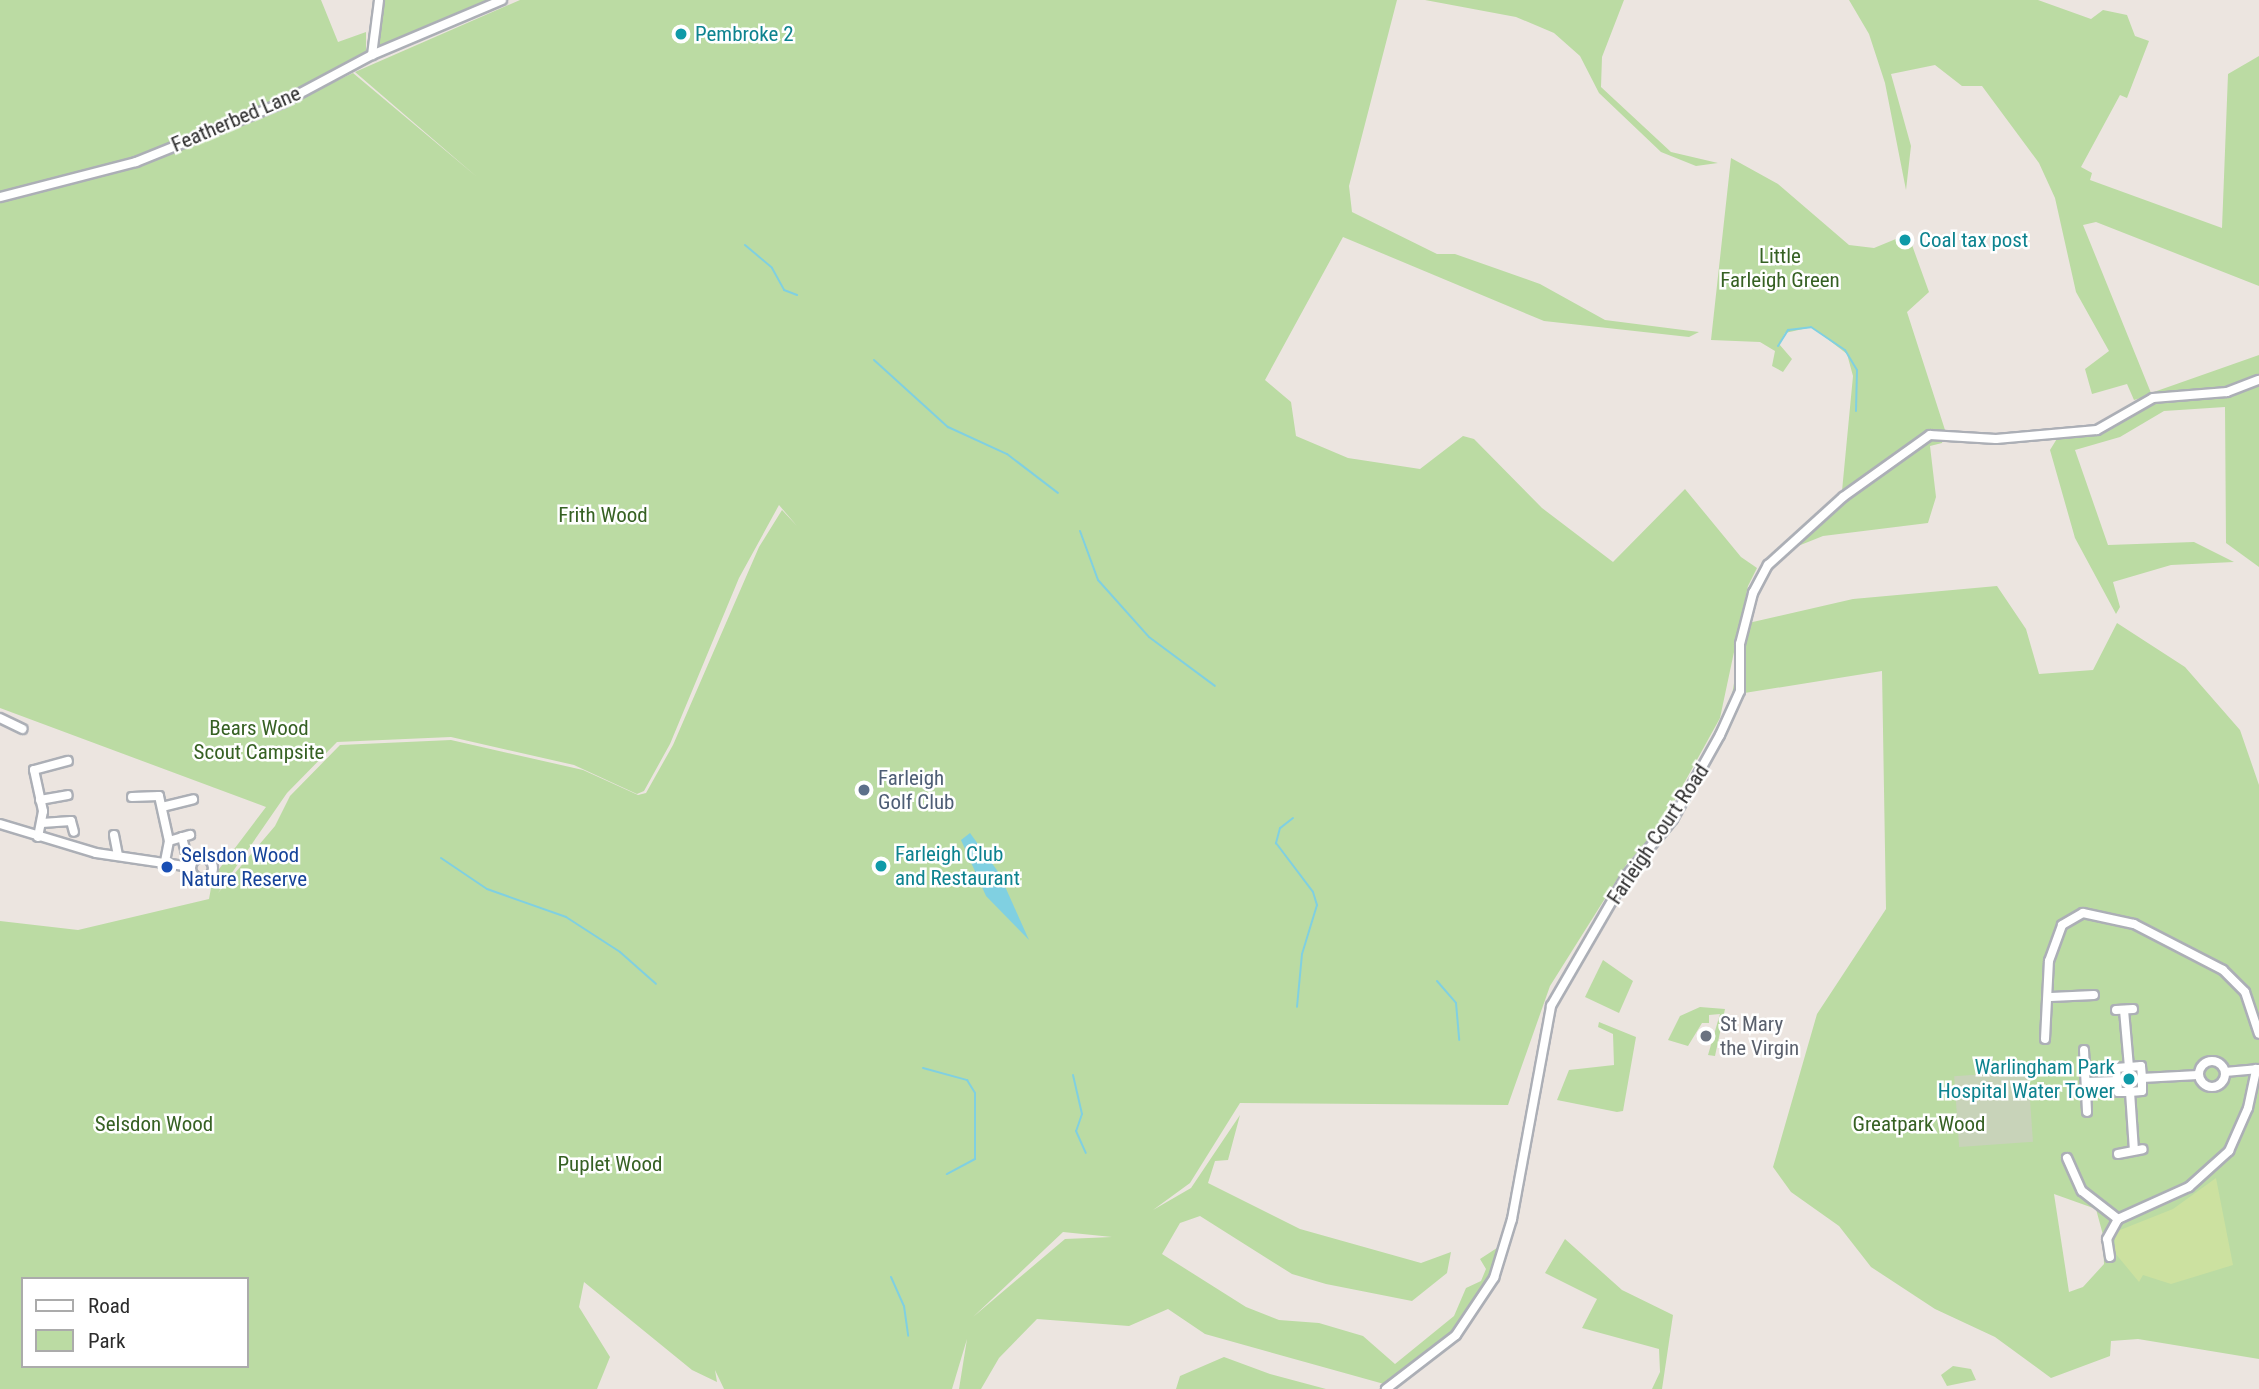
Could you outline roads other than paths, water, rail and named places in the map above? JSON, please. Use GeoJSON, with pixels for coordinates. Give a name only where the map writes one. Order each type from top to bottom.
{"type":"FeatureCollection","features":[{"type":"Feature","properties":{"kind":"street"},"geometry":{"type":"LineString","coordinates":[[372,55],[379,0]]}},
{"type":"Feature","properties":{"kind":"street","name":"Featherbed Lane"},"geometry":{"type":"LineString","coordinates":[[0,197],[136,162],[282,103],[372,55],[502,0]]}},
{"type":"Feature","properties":{"kind":"street","name":"Farleigh Court Road"},"geometry":{"type":"LineString","coordinates":[[1386,1389],[1456,1335],[1493,1280],[1512,1219],[1551,1006],[1627,876],[1673,819],[1720,735],[1740,691],[1740,644],[1753,593],[1768,565],[1919,440],[1945,435],[2035,438],[2097,430],[2153,398],[2227,392],[2259,380]]}},
{"type":"Feature","properties":{"kind":"street"},"geometry":{"type":"LineString","coordinates":[[0,718],[23,729]]}},
{"type":"Feature","properties":{"kind":"street"},"geometry":{"type":"LineString","coordinates":[[38,837],[42,823],[32,768],[68,761]]}},
{"type":"Feature","properties":{"kind":"street"},"geometry":{"type":"LineString","coordinates":[[27,788],[39,797],[68,795]]}},
{"type":"Feature","properties":{"kind":"street"},"geometry":{"type":"LineString","coordinates":[[132,797],[153,792],[162,807],[169,841],[166,862]]}},
{"type":"Feature","properties":{"kind":"street"},"geometry":{"type":"LineString","coordinates":[[162,807],[193,799]]}},
{"type":"Feature","properties":{"kind":"street"},"geometry":{"type":"LineString","coordinates":[[42,823],[71,821],[74,832]]}},
{"type":"Feature","properties":{"kind":"street"},"geometry":{"type":"LineString","coordinates":[[0,824],[38,837],[118,855],[191,867]]}},
{"type":"Feature","properties":{"kind":"street"},"geometry":{"type":"LineString","coordinates":[[114,835],[118,855]]}},
{"type":"Feature","properties":{"kind":"street"},"geometry":{"type":"LineString","coordinates":[[169,841],[186,836],[186,853]]}},
{"type":"Feature","properties":{"kind":"street"},"geometry":{"type":"LineString","coordinates":[[2045,1038],[2051,997],[2049,961],[2062,925],[2083,913],[2106,916],[2163,936],[2231,976],[2246,995],[2259,1034]]}},
{"type":"Feature","properties":{"kind":"street"},"geometry":{"type":"LineString","coordinates":[[2051,997],[2094,995]]}},
{"type":"Feature","properties":{"kind":"street"},"geometry":{"type":"LineString","coordinates":[[2125,1009],[2129,1067]]}},
{"type":"Feature","properties":{"kind":"street"},"geometry":{"type":"LineString","coordinates":[[2084,1049],[2088,1112]]}},
{"type":"Feature","properties":{"kind":"street"},"geometry":{"type":"LineString","coordinates":[[2110,1256],[2107,1239],[2118,1219],[2189,1187],[2224,1157],[2237,1138],[2257,1069],[2225,1072],[2211,1061],[2198,1075],[2141,1079]]}},
{"type":"Feature","properties":{"kind":"street"},"geometry":{"type":"LineString","coordinates":[[2141,1066],[2141,1079],[2142,1091],[2118,1092],[2116,1068],[2141,1066]]}},
{"type":"Feature","properties":{"kind":"street"},"geometry":{"type":"LineString","coordinates":[[2198,1075],[2206,1086],[2215,1088],[2225,1072]]}},
{"type":"Feature","properties":{"kind":"street"},"geometry":{"type":"LineString","coordinates":[[2086,1082],[2117,1081]]}},
{"type":"Feature","properties":{"kind":"street"},"geometry":{"type":"LineString","coordinates":[[2119,1154],[2139,1149],[2130,1091]]}},
{"type":"Feature","properties":{"kind":"street"},"geometry":{"type":"LineString","coordinates":[[2067,1158],[2082,1191],[2118,1219]]}},
{"type":"Feature","properties":{"kind":"water"},"geometry":{"type":"Polygon","coordinates":[[[970,833],[999,873],[1029,940],[986,896],[961,840],[970,833]]]}},
{"type":"Feature","properties":{"kind":"waterway"},"geometry":{"type":"LineString","coordinates":[[745,245],[772,268],[784,290],[797,295]]}},
{"type":"Feature","properties":{"kind":"waterway"},"geometry":{"type":"LineString","coordinates":[[1778,346],[1788,330],[1811,327],[1845,350],[1857,370],[1856,411]]}},
{"type":"Feature","properties":{"kind":"waterway"},"geometry":{"type":"LineString","coordinates":[[874,360],[948,427],[1007,454],[1058,493]]}},
{"type":"Feature","properties":{"kind":"waterway"},"geometry":{"type":"LineString","coordinates":[[1080,531],[1098,580],[1149,637],[1215,686]]}},
{"type":"Feature","properties":{"kind":"waterway"},"geometry":{"type":"LineString","coordinates":[[1293,818],[1280,828],[1276,843],[1313,892],[1317,905],[1302,954],[1297,1007]]}},
{"type":"Feature","properties":{"kind":"waterway"},"geometry":{"type":"LineString","coordinates":[[441,858],[487,889],[566,917],[620,952],[656,984]]}},
{"type":"Feature","properties":{"kind":"waterway"},"geometry":{"type":"LineString","coordinates":[[1437,981],[1456,1003],[1459,1040]]}},
{"type":"Feature","properties":{"kind":"waterway"},"geometry":{"type":"LineString","coordinates":[[923,1068],[967,1080],[975,1093],[975,1159],[947,1174]]}},
{"type":"Feature","properties":{"kind":"waterway"},"geometry":{"type":"LineString","coordinates":[[1073,1075],[1082,1114],[1076,1131],[1086,1153]]}},
{"type":"Feature","properties":{"kind":"waterway"},"geometry":{"type":"LineString","coordinates":[[891,1277],[904,1306],[908,1336]]}},
{"type":"Feature","properties":{"kind":"place","name":"Pembroke 2"},"geometry":{"type":"Point","coordinates":[681,34]}},
{"type":"Feature","properties":{"kind":"place","name":"Coal tax post"},"geometry":{"type":"Point","coordinates":[1905,240]}},
{"type":"Feature","properties":{"kind":"place","name":"Farleigh Golf Club"},"geometry":{"type":"Point","coordinates":[864,790]}},
{"type":"Feature","properties":{"kind":"place","name":"Farleigh Club and Restaurant"},"geometry":{"type":"Point","coordinates":[881,866]}},
{"type":"Feature","properties":{"kind":"place","name":"Selsdon Wood Nature Reserve"},"geometry":{"type":"Point","coordinates":[167,867]}},
{"type":"Feature","properties":{"kind":"place","name":"St Mary the Virgin"},"geometry":{"type":"Point","coordinates":[1706,1036]}},
{"type":"Feature","properties":{"kind":"place","name":"Warlingham Park Hospital Water Tower"},"geometry":{"type":"Point","coordinates":[2129,1079]}},
{"type":"Feature","properties":{"kind":"park label","name":"Little Farleigh Green"},"geometry":{"type":"Point","coordinates":[1780,268]}},
{"type":"Feature","properties":{"kind":"park label","name":"Frith Wood"},"geometry":{"type":"Point","coordinates":[603,515]}},
{"type":"Feature","properties":{"kind":"park label","name":"Bears Wood Scout Campsite"},"geometry":{"type":"Point","coordinates":[259,740]}},
{"type":"Feature","properties":{"kind":"park label","name":"Selsdon Wood"},"geometry":{"type":"Point","coordinates":[154,1124]}},
{"type":"Feature","properties":{"kind":"park label","name":"Greatpark Wood"},"geometry":{"type":"Point","coordinates":[1919,1124]}},
{"type":"Feature","properties":{"kind":"park label","name":"Puplet Wood"},"geometry":{"type":"Point","coordinates":[610,1164]}}]}
